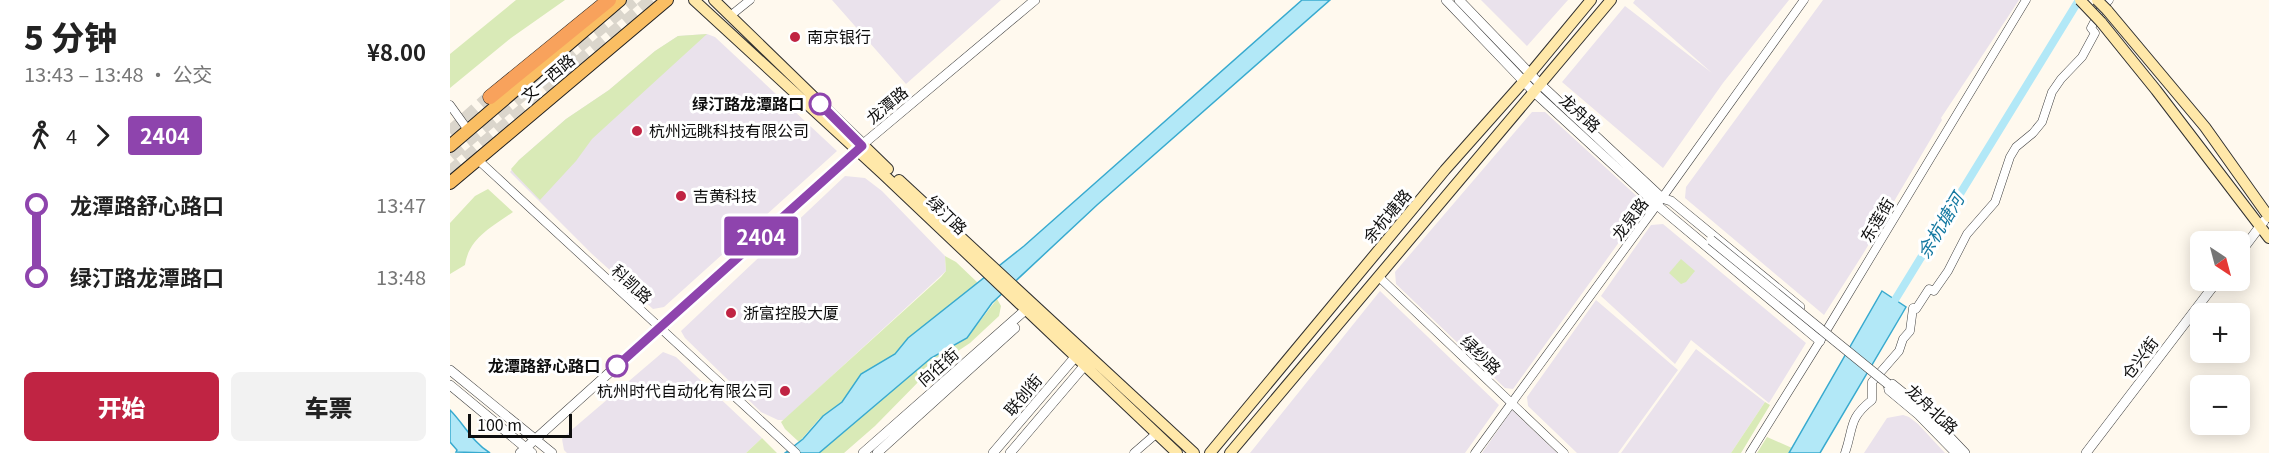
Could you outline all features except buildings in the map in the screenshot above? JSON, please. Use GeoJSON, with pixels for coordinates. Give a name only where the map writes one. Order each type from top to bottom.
{"type":"FeatureCollection","features":[{"type":"Feature","properties":{"kind":"highway"},"geometry":{"type":"LineString","coordinates":[[490,97],[609,0]]}},
{"type":"Feature","properties":{"kind":"main road"},"geometry":{"type":"LineString","coordinates":[[450,146],[620,0]]}},
{"type":"Feature","properties":{"kind":"main road","name":"文一西路"},"geometry":{"type":"LineString","coordinates":[[450,183],[667,0]]}},
{"type":"Feature","properties":{"kind":"main road","name":"绿汀路"},"geometry":{"type":"LineString","coordinates":[[694,0],[859,148],[1032,309],[1194,453]]}},
{"type":"Feature","properties":{"kind":"main road","name":"绿汀路"},"geometry":{"type":"LineString","coordinates":[[714,0],[859,148]]}},
{"type":"Feature","properties":{"kind":"main road","name":"余杭塘路"},"geometry":{"type":"LineString","coordinates":[[1210,453],[1445,170],[1591,0]]}},
{"type":"Feature","properties":{"kind":"main road","name":"余杭塘路"},"geometry":{"type":"LineString","coordinates":[[1230,453],[1611,0]]}},
{"type":"Feature","properties":{"kind":"main road"},"geometry":{"type":"LineString","coordinates":[[2079,0],[2101,22],[2156,90],[2269,238]]}},
{"type":"Feature","properties":{"kind":"main road"},"geometry":{"type":"LineString","coordinates":[[2097,0],[2108,5],[2205,127],[2269,216]]}},
{"type":"Feature","properties":{"kind":"main road","name":"绿汀路"},"geometry":{"type":"LineString","coordinates":[[1032,309],[1085,365],[1177,453]]}},
{"type":"Feature","properties":{"kind":"street"},"geometry":{"type":"LineString","coordinates":[[730,16],[750,0]]}},
{"type":"Feature","properties":{"kind":"street","name":"龙潭路"},"geometry":{"type":"LineString","coordinates":[[526,451],[535,439],[859,148],[1035,0]]}},
{"type":"Feature","properties":{"kind":"street","name":"龙舟路"},"geometry":{"type":"LineString","coordinates":[[1446,0],[1527,77]]}},
{"type":"Feature","properties":{"kind":"street","name":"龙舟路"},"geometry":{"type":"LineString","coordinates":[[1459,0],[1537,88],[1660,201],[1820,341]]}},
{"type":"Feature","properties":{"kind":"street","name":"龙泉路"},"geometry":{"type":"LineString","coordinates":[[1475,453],[1804,0]]}},
{"type":"Feature","properties":{"kind":"street","name":"东莲街"},"geometry":{"type":"LineString","coordinates":[[1750,453],[2026,0]]}},
{"type":"Feature","properties":{"kind":"street"},"geometry":{"type":"LineString","coordinates":[[1845,453],[1858,411],[1872,400],[1872,382],[1899,351],[1903,339],[1910,331],[1913,308],[1916,309],[1929,289],[1934,291],[1948,271],[1967,234],[1995,202],[2010,157],[2016,147],[2042,122],[2052,92],[2082,57],[2095,33],[2091,28],[2101,9],[2108,5]]}},
{"type":"Feature","properties":{"kind":"street"},"geometry":{"type":"LineString","coordinates":[[450,105],[468,130]]}},
{"type":"Feature","properties":{"kind":"street","name":"科凯路"},"geometry":{"type":"LineString","coordinates":[[477,159],[796,453]]}},
{"type":"Feature","properties":{"kind":"street","name":"龙舟路"},"geometry":{"type":"LineString","coordinates":[[1660,201],[1671,201],[1705,227],[1827,329]]}},
{"type":"Feature","properties":{"kind":"street"},"geometry":{"type":"LineString","coordinates":[[2250,240],[2269,216]]}},
{"type":"Feature","properties":{"kind":"street","name":"龙舟路"},"geometry":{"type":"LineString","coordinates":[[1705,227],[1706,240],[1888,384]]}},
{"type":"Feature","properties":{"kind":"street","name":"绿纱路"},"geometry":{"type":"LineString","coordinates":[[1379,277],[1564,453]]}},
{"type":"Feature","properties":{"kind":"street","name":"仓兴街"},"geometry":{"type":"LineString","coordinates":[[2086,453],[2210,291]]}},
{"type":"Feature","properties":{"kind":"street","name":"向往街"},"geometry":{"type":"LineString","coordinates":[[863,453],[1032,309]]}},
{"type":"Feature","properties":{"kind":"street","name":"向往街"},"geometry":{"type":"LineString","coordinates":[[877,453],[1032,309]]}},
{"type":"Feature","properties":{"kind":"street","name":"联创街"},"geometry":{"type":"LineString","coordinates":[[993,453],[1076,356]]}},
{"type":"Feature","properties":{"kind":"street","name":"联创街"},"geometry":{"type":"LineString","coordinates":[[1010,453],[1085,365]]}},
{"type":"Feature","properties":{"kind":"street"},"geometry":{"type":"LineString","coordinates":[[450,370],[552,453]]}},
{"type":"Feature","properties":{"kind":"street","name":"龙舟北路"},"geometry":{"type":"LineString","coordinates":[[1956,453],[1920,415],[1889,390],[1888,384],[1892,384],[1923,409],[1965,453]]}},
{"type":"Feature","properties":{"kind":"street"},"geometry":{"type":"LineString","coordinates":[[450,385],[526,451]]}},
{"type":"Feature","properties":{"kind":"street"},"geometry":{"type":"LineString","coordinates":[[1137,452],[1157,434]]}},
{"type":"Feature","properties":{"kind":"shaded area"},"geometry":{"type":"Polygon","coordinates":[[[832,0],[1001,0],[906,84],[832,0]]]}},
{"type":"Feature","properties":{"kind":"shaded area"},"geometry":{"type":"Polygon","coordinates":[[[1481,0],[1568,0],[1527,46],[1481,0]]]}},
{"type":"Feature","properties":{"kind":"shaded area"},"geometry":{"type":"Polygon","coordinates":[[[1635,0],[1789,0],[1723,83],[1663,168],[1562,82],[1625,6],[1712,73],[1633,3],[1635,0]]]}},
{"type":"Feature","properties":{"kind":"shaded area"},"geometry":{"type":"Polygon","coordinates":[[[1823,0],[2019,0],[1941,118],[1942,120],[1863,254],[1824,315],[1685,198],[1686,187],[1823,0]]]}},
{"type":"Feature","properties":{"kind":"shaded area"},"geometry":{"type":"Polygon","coordinates":[[[707,34],[715,37],[837,151],[664,307],[653,309],[592,254],[510,172],[519,160],[566,119],[609,90],[655,51],[678,36],[707,34]]]}},
{"type":"Feature","properties":{"kind":"shaded area"},"geometry":{"type":"Polygon","coordinates":[[[1532,112],[1545,112],[1641,200],[1643,209],[1513,389],[1505,388],[1396,284],[1395,272],[1532,112]]]}},
{"type":"Feature","properties":{"kind":"shaded area"},"geometry":{"type":"Polygon","coordinates":[[[845,176],[865,178],[882,191],[945,256],[946,271],[784,420],[778,420],[761,412],[685,338],[681,331],[845,176]]]}},
{"type":"Feature","properties":{"kind":"shaded area"},"geometry":{"type":"Polygon","coordinates":[[[1663,224],[1806,343],[1769,403],[1691,340],[1675,364],[1601,296],[1651,225],[1663,224]]]}},
{"type":"Feature","properties":{"kind":"shaded area"},"geometry":{"type":"Polygon","coordinates":[[[1380,291],[1499,405],[1465,453],[1250,453],[1380,291]]]}},
{"type":"Feature","properties":{"kind":"shaded area"},"geometry":{"type":"Polygon","coordinates":[[[1596,300],[1678,370],[1618,453],[1577,453],[1528,406],[1527,397],[1596,300]]]}},
{"type":"Feature","properties":{"kind":"shaded area"},"geometry":{"type":"Polygon","coordinates":[[[1696,349],[1765,402],[1731,453],[1621,453],[1696,349]]]}},
{"type":"Feature","properties":{"kind":"shaded area"},"geometry":{"type":"Polygon","coordinates":[[[663,352],[676,357],[762,438],[746,453],[567,453],[564,450],[562,439],[663,352]]]}},
{"type":"Feature","properties":{"kind":"shaded area"},"geometry":{"type":"Polygon","coordinates":[[[1512,410],[1557,453],[1482,453],[1512,410]]]}},
{"type":"Feature","properties":{"kind":"shaded area"},"geometry":{"type":"Polygon","coordinates":[[[1903,415],[1918,424],[1945,453],[1864,453],[1887,418],[1903,415]]]}},
{"type":"Feature","properties":{"kind":"green space"},"geometry":{"type":"Polygon","coordinates":[[[516,0],[565,0],[511,38],[450,88],[450,54],[516,0]]]}},
{"type":"Feature","properties":{"kind":"green space"},"geometry":{"type":"Polygon","coordinates":[[[707,34],[592,139],[576,161],[540,200],[511,169],[566,119],[609,90],[655,51],[678,36],[707,34]]]}},
{"type":"Feature","properties":{"kind":"green space"},"geometry":{"type":"Polygon","coordinates":[[[488,189],[513,212],[476,240],[465,265],[450,274],[450,223],[475,196],[488,189]]]}},
{"type":"Feature","properties":{"kind":"green space"},"geometry":{"type":"Polygon","coordinates":[[[945,256],[956,262],[978,283],[909,338],[896,354],[861,374],[842,402],[819,419],[799,442],[781,422],[941,277],[946,271],[945,256]]]}},
{"type":"Feature","properties":{"kind":"green space"},"geometry":{"type":"Polygon","coordinates":[[[1681,259],[1695,271],[1686,282],[1681,284],[1669,273],[1681,259]]]}},
{"type":"Feature","properties":{"kind":"green space"},"geometry":{"type":"Polygon","coordinates":[[[997,299],[1001,306],[999,316],[970,343],[931,369],[875,426],[844,453],[819,453],[931,358],[967,338],[997,299]]]}},
{"type":"Feature","properties":{"kind":"green space"},"geometry":{"type":"Polygon","coordinates":[[[1765,402],[1770,405],[1741,453],[1731,453],[1765,402]]]}},
{"type":"Feature","properties":{"kind":"green space"},"geometry":{"type":"Polygon","coordinates":[[[1767,437],[1792,448],[1789,453],[1757,453],[1767,437]]]}},
{"type":"Feature","properties":{"kind":"green space"},"geometry":{"type":"Polygon","coordinates":[[[762,438],[777,453],[746,453],[762,438]]]}},
{"type":"Feature","properties":{"kind":"water"},"geometry":{"type":"Polygon","coordinates":[[[1302,0],[1330,0],[1097,205],[992,303],[967,338],[931,358],[819,453],[785,453],[803,439],[823,416],[842,402],[861,374],[895,354],[908,338],[1024,246],[1302,0]]]}},
{"type":"Feature","properties":{"kind":"water"},"geometry":{"type":"Polygon","coordinates":[[[1882,291],[1906,307],[1902,314],[1820,453],[1789,453],[1882,291]]]}},
{"type":"Feature","properties":{"kind":"water"},"geometry":{"type":"Polygon","coordinates":[[[450,410],[474,439],[490,453],[456,452],[457,450],[450,442],[450,410]]]}},
{"type":"Feature","properties":{"kind":"waterway","name":"余杭塘河"},"geometry":{"type":"LineString","coordinates":[[1890,308],[2079,0]]}},
{"type":"Feature","properties":{"kind":"tunnel"},"geometry":{"type":"LineString","coordinates":[[450,155],[633,0]]}},
{"type":"Feature","properties":{"kind":"tunnel"},"geometry":{"type":"LineString","coordinates":[[450,173],[652,0]]}},
{"type":"Feature","properties":{"kind":"tunnel"},"geometry":{"type":"LineString","coordinates":[[450,133],[490,97]]}},
{"type":"Feature","properties":{"kind":"bus line","name":"2404"},"geometry":{"type":"LineString","coordinates":[[617,366],[862,146],[820,104]]}},
{"type":"Feature","properties":{"kind":"place","name":"南京银行"},"geometry":{"type":"Point","coordinates":[795,37]}},
{"type":"Feature","properties":{"kind":"place","name":"绿汀路龙潭路口"},"geometry":{"type":"Point","coordinates":[820,104]}},
{"type":"Feature","properties":{"kind":"place","name":"杭州远眺科技有限公司"},"geometry":{"type":"Point","coordinates":[637,131]}},
{"type":"Feature","properties":{"kind":"place","name":"吉黄科技"},"geometry":{"type":"Point","coordinates":[681,196]}},
{"type":"Feature","properties":{"kind":"place","name":"浙富控股大厦"},"geometry":{"type":"Point","coordinates":[731,313]}},
{"type":"Feature","properties":{"kind":"place","name":"龙潭路舒心路口"},"geometry":{"type":"Point","coordinates":[617,366]}},
{"type":"Feature","properties":{"kind":"place","name":"杭州时代自动化有限公司"},"geometry":{"type":"Point","coordinates":[785,391]}}]}
